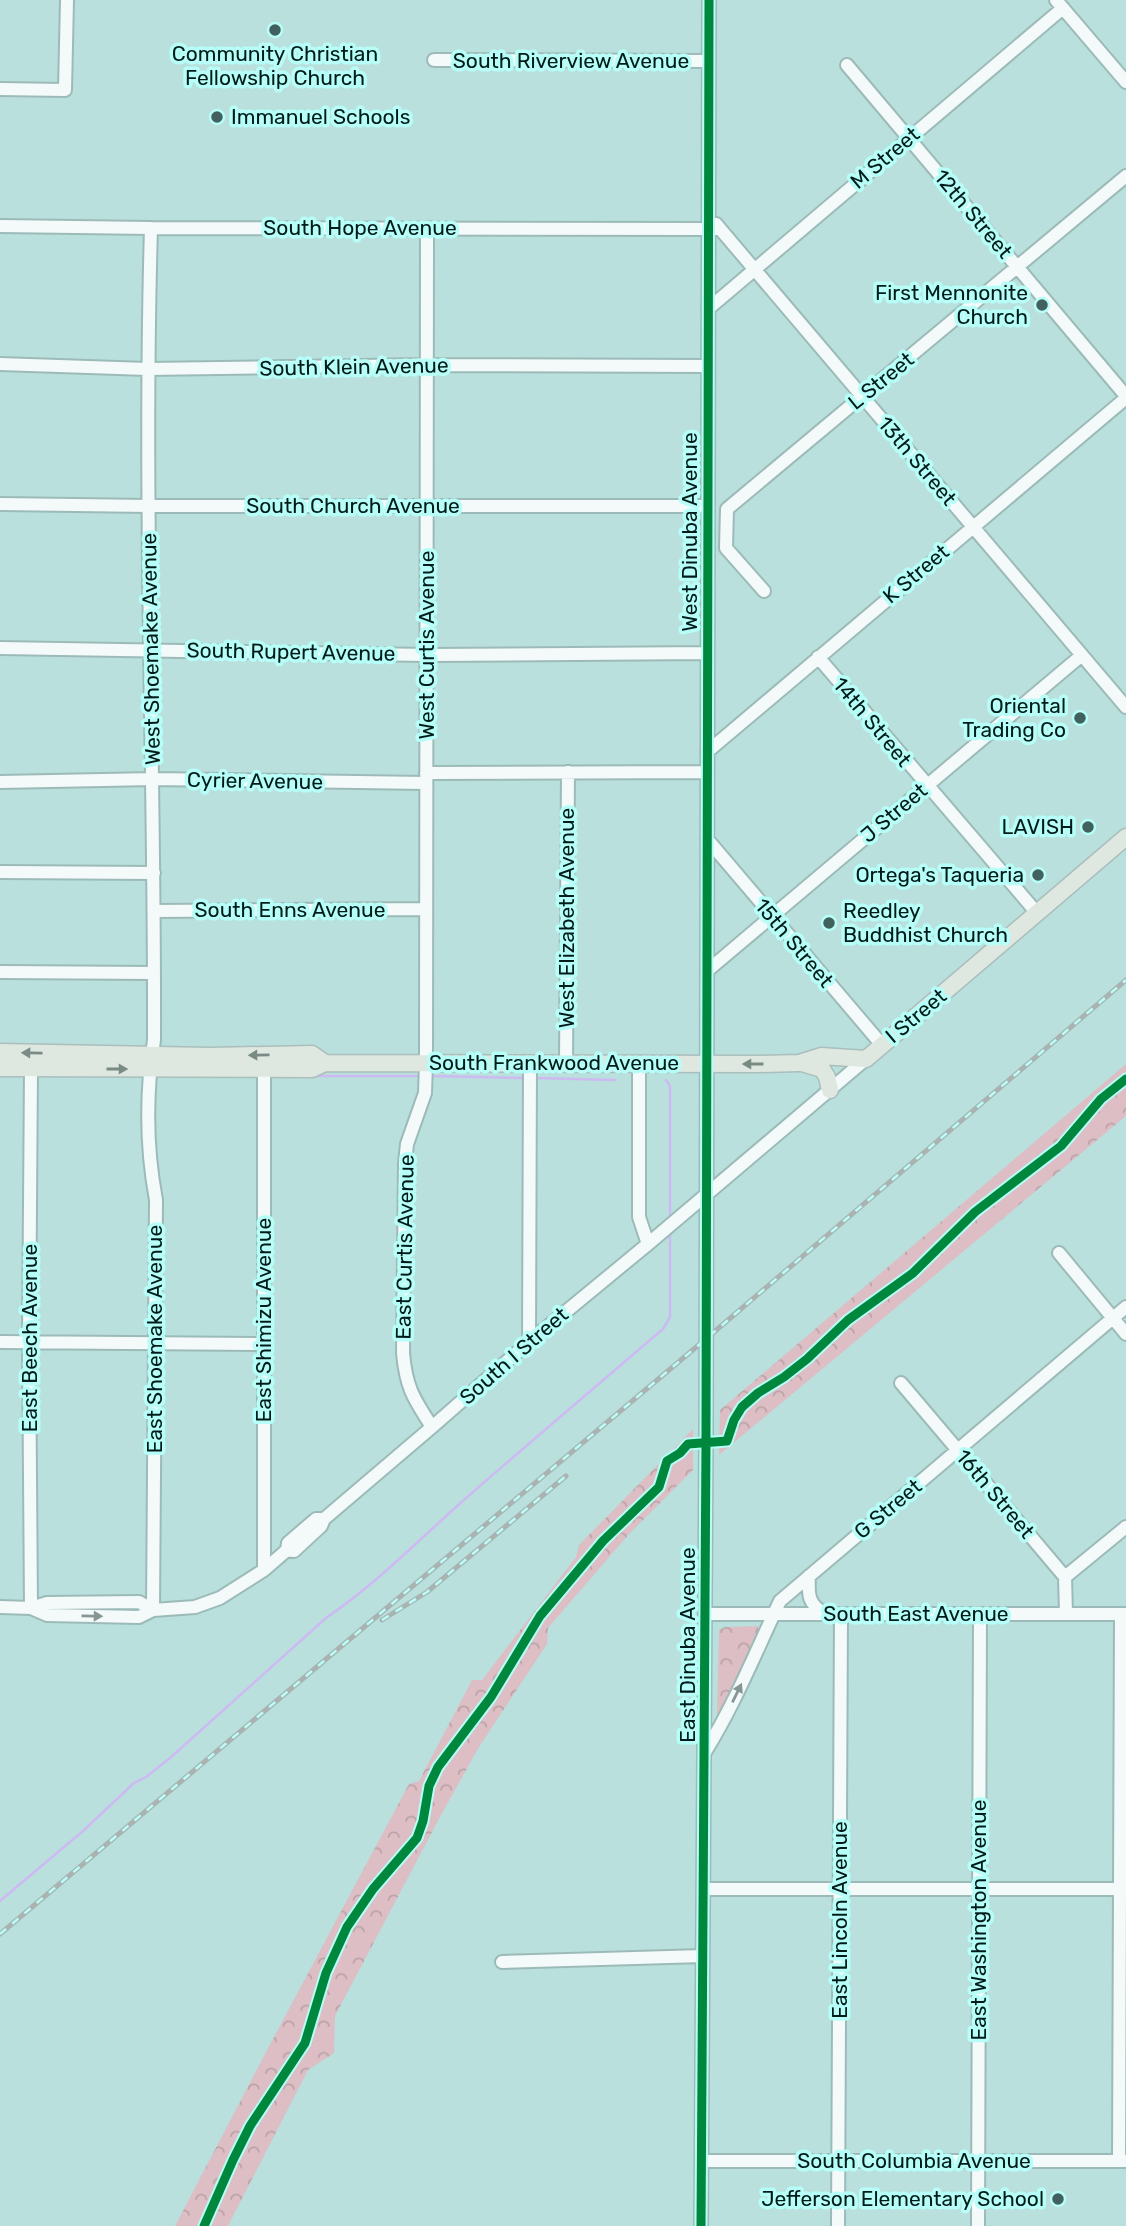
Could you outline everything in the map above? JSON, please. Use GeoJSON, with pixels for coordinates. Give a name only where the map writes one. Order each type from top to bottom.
{"type":"FeatureCollection","features":[{"type":"Feature","properties":{"kind":"main road","name":"I Street"},"geometry":{"type":"LineString","coordinates":[[866,1059],[1126,837]]}},
{"type":"Feature","properties":{"kind":"main road","name":"South Frankwood Avenue"},"geometry":{"type":"LineString","coordinates":[[0,1052],[264,1069],[312,1069],[324,1063],[706,1064],[799,1063],[821,1056],[866,1059]]}},
{"type":"Feature","properties":{"kind":"main road","name":"South Frankwood Avenue"},"geometry":{"type":"LineString","coordinates":[[0,1068],[31,1069],[312,1054],[324,1063]]}},
{"type":"Feature","properties":{"kind":"main road"},"geometry":{"type":"LineString","coordinates":[[799,1063],[821,1069],[827,1077],[830,1090]]}},
{"type":"Feature","properties":{"kind":"street"},"geometry":{"type":"LineString","coordinates":[[0,89],[65,90],[67,0]]}},
{"type":"Feature","properties":{"kind":"street","name":"West Dinuba Avenue"},"geometry":{"type":"LineString","coordinates":[[706,1064],[707,366],[714,229],[708,214],[709,0]]}},
{"type":"Feature","properties":{"kind":"street"},"geometry":{"type":"LineString","coordinates":[[1060,4],[1126,82]]}},
{"type":"Feature","properties":{"kind":"street","name":"M Street"},"geometry":{"type":"LineString","coordinates":[[708,309],[909,138],[1060,4]]}},
{"type":"Feature","properties":{"kind":"street","name":"South Riverview Avenue"},"geometry":{"type":"LineString","coordinates":[[434,60],[709,61]]}},
{"type":"Feature","properties":{"kind":"street","name":"12th Street"},"geometry":{"type":"LineString","coordinates":[[847,65],[1126,397]]}},
{"type":"Feature","properties":{"kind":"street","name":"L Street"},"geometry":{"type":"LineString","coordinates":[[764,591],[728,551],[727,509],[1126,176]]}},
{"type":"Feature","properties":{"kind":"street","name":"South Hope Avenue"},"geometry":{"type":"LineString","coordinates":[[0,226],[714,229]]}},
{"type":"Feature","properties":{"kind":"street","name":"West Shoemake Avenue"},"geometry":{"type":"LineString","coordinates":[[151,228],[147,369],[154,873],[154,1040],[151,1062]]}},
{"type":"Feature","properties":{"kind":"street","name":"West Curtis Avenue"},"geometry":{"type":"LineString","coordinates":[[426,1063],[427,228]]}},
{"type":"Feature","properties":{"kind":"street","name":"13th Street"},"geometry":{"type":"LineString","coordinates":[[714,229],[754,269],[1126,707]]}},
{"type":"Feature","properties":{"kind":"street","name":"South Klein Avenue"},"geometry":{"type":"LineString","coordinates":[[0,364],[147,369],[427,365],[707,366]]}},
{"type":"Feature","properties":{"kind":"street","name":"K Street"},"geometry":{"type":"LineString","coordinates":[[706,752],[1126,397]]}},
{"type":"Feature","properties":{"kind":"street","name":"South Church Avenue"},"geometry":{"type":"LineString","coordinates":[[0,504],[707,506]]}},
{"type":"Feature","properties":{"kind":"street","name":"South Rupert Avenue"},"geometry":{"type":"LineString","coordinates":[[0,648],[426,655],[707,653]]}},
{"type":"Feature","properties":{"kind":"street","name":"J Street"},"geometry":{"type":"LineString","coordinates":[[706,971],[1082,655]]}},
{"type":"Feature","properties":{"kind":"street","name":"14th Street"},"geometry":{"type":"LineString","coordinates":[[818,657],[1037,914]]}},
{"type":"Feature","properties":{"kind":"street","name":"West Elizabeth Avenue"},"geometry":{"type":"LineString","coordinates":[[566,1064],[568,772]]}},
{"type":"Feature","properties":{"kind":"street","name":"Cyrier Avenue"},"geometry":{"type":"LineString","coordinates":[[0,782],[706,772]]}},
{"type":"Feature","properties":{"kind":"street","name":"15th Street"},"geometry":{"type":"LineString","coordinates":[[707,839],[882,1045]]}},
{"type":"Feature","properties":{"kind":"street"},"geometry":{"type":"LineString","coordinates":[[0,872],[154,873]]}},
{"type":"Feature","properties":{"kind":"street","name":"South Enns Avenue"},"geometry":{"type":"LineString","coordinates":[[154,911],[426,909]]}},
{"type":"Feature","properties":{"kind":"street"},"geometry":{"type":"LineString","coordinates":[[0,972],[154,973]]}},
{"type":"Feature","properties":{"kind":"street","name":"I Street"},"geometry":{"type":"LineString","coordinates":[[705,1195],[866,1059]]}},
{"type":"Feature","properties":{"kind":"street","name":"East Shoemake Avenue"},"geometry":{"type":"LineString","coordinates":[[151,1062],[149,1161],[156,1200],[153,1610]]}},
{"type":"Feature","properties":{"kind":"street","name":"East Curtis Avenue"},"geometry":{"type":"LineString","coordinates":[[426,1063],[425,1093],[408,1144],[405,1163],[403,1353],[405,1378],[432,1427]]}},
{"type":"Feature","properties":{"kind":"street"},"geometry":{"type":"LineString","coordinates":[[639,1063],[639,1217],[648,1244]]}},
{"type":"Feature","properties":{"kind":"street"},"geometry":{"type":"LineString","coordinates":[[529,1342],[530,1064]]}},
{"type":"Feature","properties":{"kind":"street","name":"East Dinuba Avenue"},"geometry":{"type":"LineString","coordinates":[[701,2226],[706,1064]]}},
{"type":"Feature","properties":{"kind":"street","name":"East Beech Avenue"},"geometry":{"type":"LineString","coordinates":[[31,1069],[31,1608]]}},
{"type":"Feature","properties":{"kind":"street","name":"East Shimizu Avenue"},"geometry":{"type":"LineString","coordinates":[[264,1069],[264,1570]]}},
{"type":"Feature","properties":{"kind":"street","name":"South I Street"},"geometry":{"type":"LineString","coordinates":[[153,1610],[195,1607],[220,1598],[264,1570],[286,1550],[288,1543],[316,1519],[324,1518],[705,1195]]}},
{"type":"Feature","properties":{"kind":"street"},"geometry":{"type":"LineString","coordinates":[[1059,1253],[1126,1334]]}},
{"type":"Feature","properties":{"kind":"street","name":"G Street"},"geometry":{"type":"LineString","coordinates":[[705,1753],[768,1631],[780,1601],[1126,1307]]}},
{"type":"Feature","properties":{"kind":"street"},"geometry":{"type":"LineString","coordinates":[[0,1342],[264,1344]]}},
{"type":"Feature","properties":{"kind":"street","name":"16th Street"},"geometry":{"type":"LineString","coordinates":[[901,1383],[1065,1577]]}},
{"type":"Feature","properties":{"kind":"street"},"geometry":{"type":"LineString","coordinates":[[1066,1614],[1065,1577],[1126,1527]]}},
{"type":"Feature","properties":{"kind":"street"},"geometry":{"type":"LineString","coordinates":[[809,1576],[811,1602],[825,1614]]}},
{"type":"Feature","properties":{"kind":"street"},"geometry":{"type":"LineString","coordinates":[[0,1607],[31,1608],[47,1603],[139,1602],[153,1610]]}},
{"type":"Feature","properties":{"kind":"street","name":"South East Avenue"},"geometry":{"type":"LineString","coordinates":[[705,1614],[1124,1614]]}},
{"type":"Feature","properties":{"kind":"street","name":"East Lincoln Avenue"},"geometry":{"type":"LineString","coordinates":[[838,2226],[841,1614]]}},
{"type":"Feature","properties":{"kind":"street"},"geometry":{"type":"LineString","coordinates":[[1122,2160],[1124,1614]]}},
{"type":"Feature","properties":{"kind":"street","name":"East Washington Avenue"},"geometry":{"type":"LineString","coordinates":[[978,2226],[980,1615]]}},
{"type":"Feature","properties":{"kind":"street"},"geometry":{"type":"LineString","coordinates":[[704,1889],[1123,1889]]}},
{"type":"Feature","properties":{"kind":"street"},"geometry":{"type":"LineString","coordinates":[[502,1962],[703,1956]]}},
{"type":"Feature","properties":{"kind":"street","name":"South Columbia Avenue"},"geometry":{"type":"LineString","coordinates":[[702,2161],[1122,2160]]}},
{"type":"Feature","properties":{"kind":"green space"},"geometry":{"type":"Polygon","coordinates":[[[1126,1064],[1126,1116],[719,1455],[720,1410],[1126,1064]]]}},
{"type":"Feature","properties":{"kind":"green space"},"geometry":{"type":"Polygon","coordinates":[[[693,1429],[693,1470],[629,1534],[548,1628],[547,1644],[479,1747],[335,2016],[334,2053],[308,2070],[228,2226],[175,2226],[409,1784],[419,1781],[472,1680],[482,1680],[576,1557],[579,1545],[693,1429]]]}},
{"type":"Feature","properties":{"kind":"green space"},"geometry":{"type":"Polygon","coordinates":[[[758,1626],[759,1632],[720,1713],[717,1714],[719,1630],[725,1627],[758,1626]]]}},
{"type":"Feature","properties":{"kind":"waterway"},"geometry":{"type":"LineString","coordinates":[[314,1076],[420,1076]]}},
{"type":"Feature","properties":{"kind":"waterway"},"geometry":{"type":"LineString","coordinates":[[430,1076],[525,1078]]}},
{"type":"Feature","properties":{"kind":"waterway"},"geometry":{"type":"LineString","coordinates":[[535,1078],[615,1080]]}},
{"type":"Feature","properties":{"kind":"waterway"},"geometry":{"type":"LineString","coordinates":[[666,1080],[670,1086],[670,1216]]}},
{"type":"Feature","properties":{"kind":"waterway"},"geometry":{"type":"LineString","coordinates":[[0,1901],[83,1831],[134,1783],[170,1758],[326,1618],[377,1579],[663,1329],[670,1317],[670,1234]]}},
{"type":"Feature","properties":{"kind":"railway"},"geometry":{"type":"LineString","coordinates":[[0,1934],[707,1338],[1126,980]]}},
{"type":"Feature","properties":{"kind":"railway"},"geometry":{"type":"LineString","coordinates":[[382,1620],[427,1592],[566,1476]]}},
{"type":"Feature","properties":{"kind":"cycle path"},"geometry":{"type":"LineString","coordinates":[[701,2226],[706,1443],[709,0]]}},
{"type":"Feature","properties":{"kind":"cycle path"},"geometry":{"type":"LineString","coordinates":[[204,2226],[250,2126],[305,2043],[326,1973],[347,1927],[373,1889],[417,1838],[429,1786],[438,1767],[491,1697],[540,1616],[603,1541],[659,1487],[667,1461],[688,1444],[727,1441],[742,1407],[807,1359],[848,1320],[913,1273],[975,1212],[1061,1146],[1101,1099],[1126,1079]]}},
{"type":"Feature","properties":{"kind":"place","name":"Community Christian Fellowship Church"},"geometry":{"type":"Point","coordinates":[275,30]}},
{"type":"Feature","properties":{"kind":"place","name":"Immanuel Schools"},"geometry":{"type":"Point","coordinates":[217,117]}},
{"type":"Feature","properties":{"kind":"place","name":"First Mennonite Church"},"geometry":{"type":"Point","coordinates":[1042,305]}},
{"type":"Feature","properties":{"kind":"place","name":"Oriental Trading Co"},"geometry":{"type":"Point","coordinates":[1080,718]}},
{"type":"Feature","properties":{"kind":"place","name":"LAVISH"},"geometry":{"type":"Point","coordinates":[1088,827]}},
{"type":"Feature","properties":{"kind":"place","name":"Ortega's Taqueria"},"geometry":{"type":"Point","coordinates":[1038,875]}},
{"type":"Feature","properties":{"kind":"place","name":"Reedley Buddhist Church"},"geometry":{"type":"Point","coordinates":[829,923]}},
{"type":"Feature","properties":{"kind":"place","name":"Jefferson Elementary School"},"geometry":{"type":"Point","coordinates":[1058,2199]}}]}
